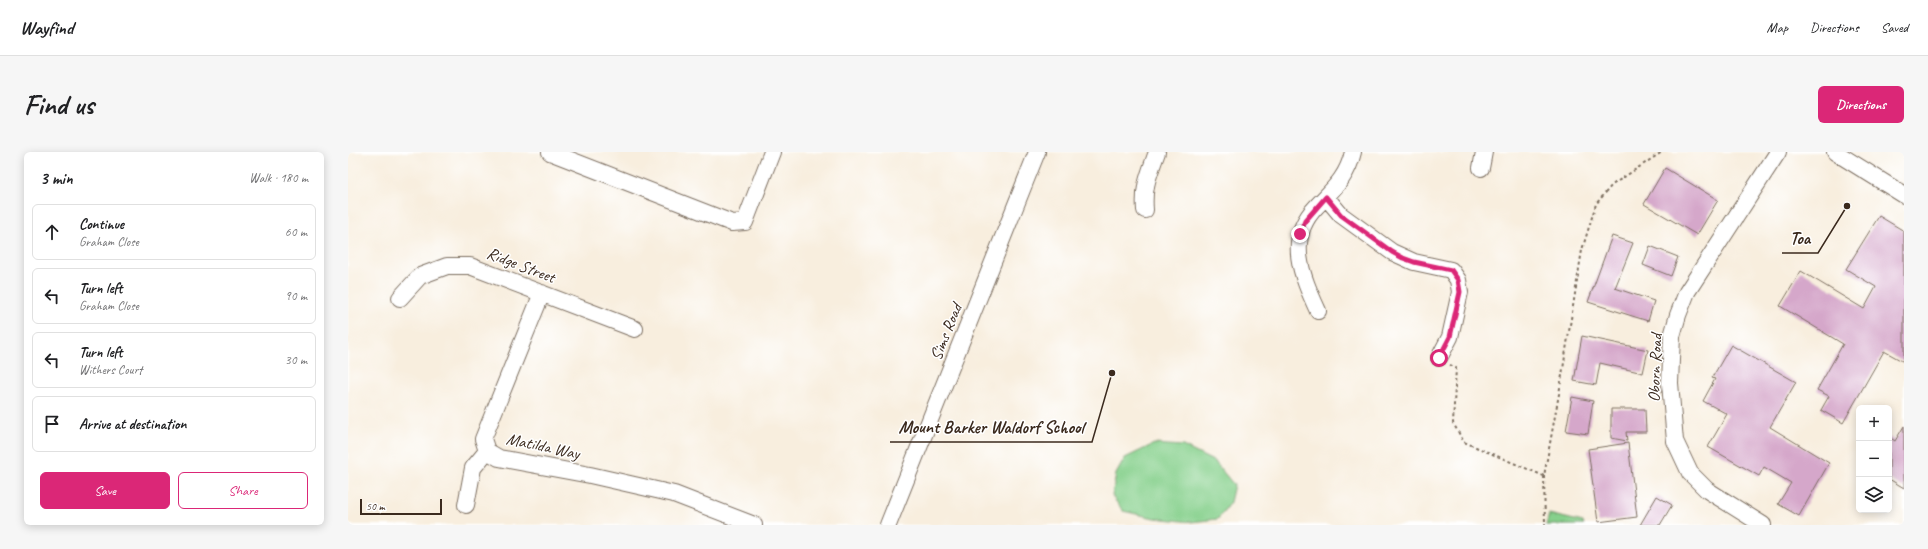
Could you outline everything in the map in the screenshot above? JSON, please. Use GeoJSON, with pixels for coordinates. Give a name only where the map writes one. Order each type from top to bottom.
{"type":"FeatureCollection","features":[{"type":"Feature","properties":{"kind":"street"},"geometry":{"type":"LineString","coordinates":[[550,152],[732,223],[745,222],[772,152]]}},
{"type":"Feature","properties":{"kind":"street","name":"Sims Road"},"geometry":{"type":"LineString","coordinates":[[888,525],[1037,152]]}},
{"type":"Feature","properties":{"kind":"street"},"geometry":{"type":"LineString","coordinates":[[1145,210],[1143,194],[1145,183],[1158,152]]}},
{"type":"Feature","properties":{"kind":"street"},"geometry":{"type":"LineString","coordinates":[[1318,311],[1306,284],[1299,260],[1298,245],[1305,221],[1347,172],[1353,152]]}},
{"type":"Feature","properties":{"kind":"street"},"geometry":{"type":"LineString","coordinates":[[1481,168],[1484,152]]}},
{"type":"Feature","properties":{"kind":"street","name":"Oborn Road"},"geometry":{"type":"LineString","coordinates":[[1763,525],[1707,490],[1690,473],[1675,441],[1670,383],[1670,364],[1672,336],[1687,292],[1778,152]]}},
{"type":"Feature","properties":{"kind":"street"},"geometry":{"type":"LineString","coordinates":[[1835,152],[1904,195]]}},
{"type":"Feature","properties":{"kind":"street"},"geometry":{"type":"LineString","coordinates":[[1326,197],[1341,215],[1392,252],[1403,258],[1446,268],[1455,273],[1460,286],[1460,292],[1450,337],[1439,358]]}},
{"type":"Feature","properties":{"kind":"street","name":"Ridge Street"},"geometry":{"type":"LineString","coordinates":[[400,298],[420,276],[447,266],[470,266],[635,329]]}},
{"type":"Feature","properties":{"kind":"street","name":"Matilda Way"},"geometry":{"type":"LineString","coordinates":[[542,293],[483,438],[487,450],[499,458],[590,475],[674,494],[722,519],[754,525]]}},
{"type":"Feature","properties":{"kind":"street"},"geometry":{"type":"LineString","coordinates":[[466,505],[473,468],[487,450]]}},
{"type":"Feature","properties":{"kind":"path"},"geometry":{"type":"LineString","coordinates":[[1545,525],[1544,476],[1582,250],[1596,204],[1612,184],[1662,152]]}},
{"type":"Feature","properties":{"kind":"path"},"geometry":{"type":"LineString","coordinates":[[1439,358],[1456,368],[1453,424],[1464,442],[1544,476]]}},
{"type":"Feature","properties":{"kind":"green space"},"geometry":{"type":"Polygon","coordinates":[[[1154,444],[1183,446],[1215,462],[1234,485],[1230,502],[1218,519],[1191,522],[1154,518],[1123,511],[1112,496],[1116,474],[1125,458],[1154,444]]]}},
{"type":"Feature","properties":{"kind":"green space"},"geometry":{"type":"Polygon","coordinates":[[[1549,514],[1583,522],[1584,525],[1546,525],[1549,514]]]}},
{"type":"Feature","properties":{"kind":"building"},"geometry":{"type":"Polygon","coordinates":[[[1665,168],[1718,200],[1697,235],[1644,204],[1665,168]]]}},
{"type":"Feature","properties":{"kind":"building"},"geometry":{"type":"Polygon","coordinates":[[[1879,216],[1904,231],[1904,362],[1884,351],[1843,423],[1821,410],[1829,396],[1817,390],[1843,344],[1780,306],[1801,271],[1864,309],[1876,287],[1846,269],[1879,216]]]}},
{"type":"Feature","properties":{"kind":"building"},"geometry":{"type":"Polygon","coordinates":[[[1612,236],[1633,243],[1615,288],[1654,301],[1648,321],[1588,302],[1612,236]]]}},
{"type":"Feature","properties":{"kind":"building"},"geometry":{"type":"Polygon","coordinates":[[[1650,246],[1678,257],[1671,276],[1643,265],[1650,246]]]}},
{"type":"Feature","properties":{"kind":"building"},"geometry":{"type":"Polygon","coordinates":[[[1582,336],[1648,350],[1643,373],[1600,363],[1596,385],[1574,381],[1582,336]]]}},
{"type":"Feature","properties":{"kind":"building"},"geometry":{"type":"Polygon","coordinates":[[[1731,345],[1796,382],[1770,427],[1829,463],[1799,516],[1778,504],[1791,483],[1764,467],[1759,476],[1708,447],[1727,414],[1703,401],[1715,379],[1712,378],[1731,345]]]}},
{"type":"Feature","properties":{"kind":"building"},"geometry":{"type":"Polygon","coordinates":[[[1572,397],[1593,401],[1588,434],[1566,431],[1572,397]]]}},
{"type":"Feature","properties":{"kind":"building"},"geometry":{"type":"Polygon","coordinates":[[[1611,409],[1645,409],[1646,432],[1626,432],[1627,441],[1611,438],[1611,409]]]}},
{"type":"Feature","properties":{"kind":"building"},"geometry":{"type":"Polygon","coordinates":[[[1904,426],[1904,488],[1892,481],[1892,439],[1895,441],[1904,426]]]}},
{"type":"Feature","properties":{"kind":"building"},"geometry":{"type":"Polygon","coordinates":[[[1628,443],[1637,517],[1598,522],[1588,449],[1628,443]]]}},
{"type":"Feature","properties":{"kind":"building"},"geometry":{"type":"Polygon","coordinates":[[[1657,496],[1672,505],[1660,525],[1640,525],[1657,496]]]}},
{"type":"Feature","properties":{"kind":"place","name":"Toa"},"geometry":{"type":"Point","coordinates":[1847,206]}},
{"type":"Feature","properties":{"kind":"place","name":"Mount Barker Waldorf School"},"geometry":{"type":"Point","coordinates":[1112,373]}},
{"type":"Feature","properties":{"kind":"route"},"geometry":{"type":"LineString","coordinates":[[1300,234],[1305,221],[1326,197],[1341,215],[1392,252],[1414,262],[1446,268],[1455,273],[1460,286],[1460,292],[1450,337],[1439,358]]}}]}
